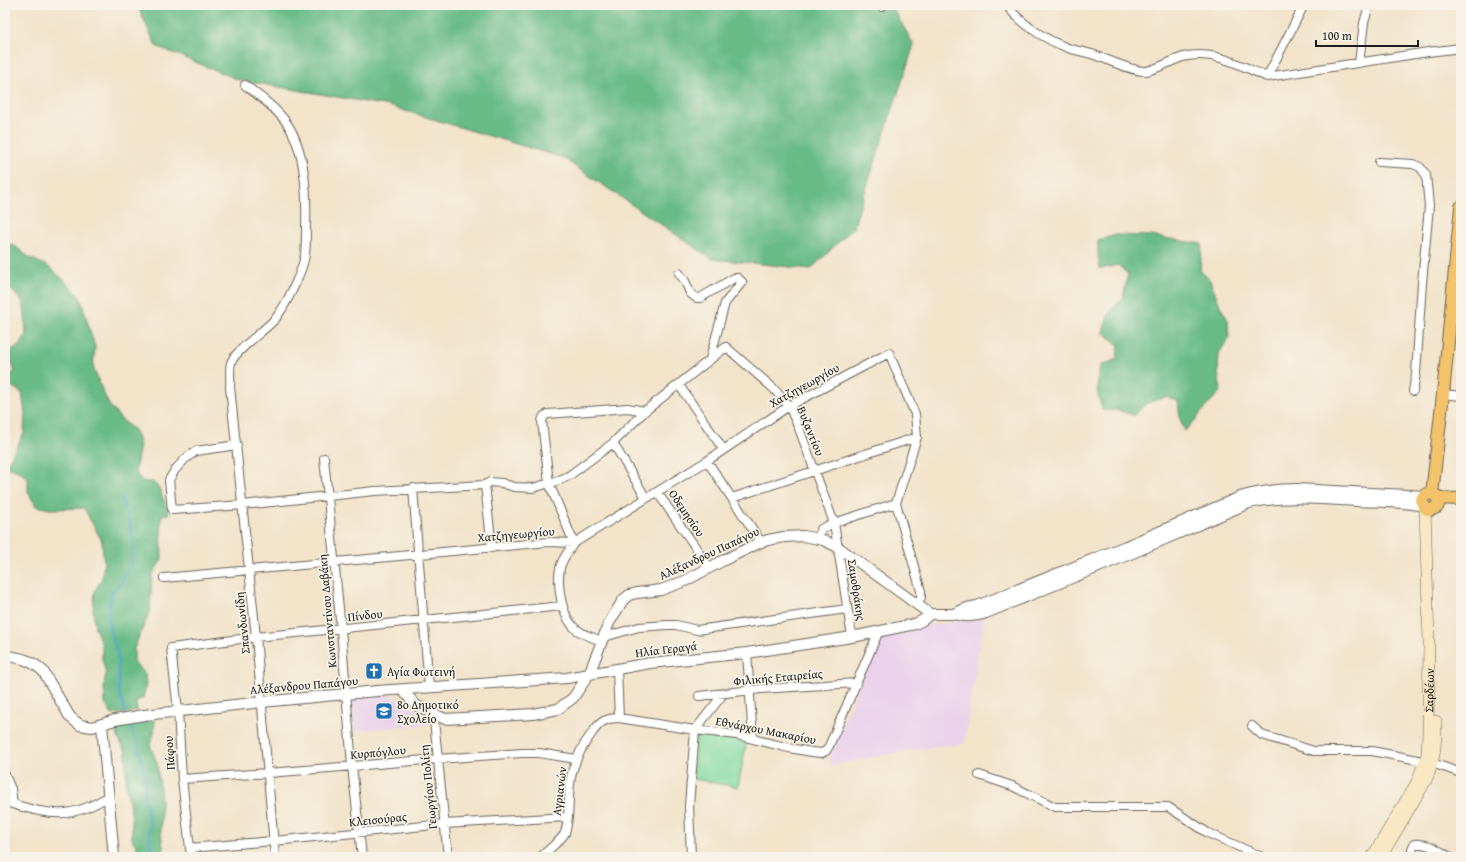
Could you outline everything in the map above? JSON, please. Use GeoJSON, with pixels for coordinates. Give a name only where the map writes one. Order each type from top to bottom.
{"type":"FeatureCollection","features":[{"type":"Feature","properties":{"kind":"main road","name":"Σαρδέων"},"geometry":{"type":"LineString","coordinates":[[1372,857],[1417,782],[1426,755],[1428,733],[1431,502],[1456,295],[1461,207]]}},
{"type":"Feature","properties":{"kind":"main road"},"geometry":{"type":"LineString","coordinates":[[1431,502],[1444,498],[1461,498]]}},
{"type":"Feature","properties":{"kind":"main road","name":"Σαρδέων"},"geometry":{"type":"LineString","coordinates":[[1381,857],[1424,784],[1435,756],[1433,520],[1431,502]]}},
{"type":"Feature","properties":{"kind":"main road"},"geometry":{"type":"LineString","coordinates":[[1431,502],[1461,507]]}},
{"type":"Feature","properties":{"kind":"street"},"geometry":{"type":"LineString","coordinates":[[1006,5],[1022,21],[1048,40],[1136,70],[1146,71],[1183,57],[1204,54],[1223,58],[1266,77],[1461,48]]}},
{"type":"Feature","properties":{"kind":"street"},"geometry":{"type":"LineString","coordinates":[[1266,77],[1304,5]]}},
{"type":"Feature","properties":{"kind":"street"},"geometry":{"type":"LineString","coordinates":[[1359,63],[1364,23],[1369,5]]}},
{"type":"Feature","properties":{"kind":"street","name":"Σπανδωνίδη"},"geometry":{"type":"LineString","coordinates":[[245,85],[270,104],[286,122],[302,160],[306,188],[305,255],[300,273],[287,300],[276,318],[233,359],[231,363],[230,387],[256,637],[269,773],[275,857]]}},
{"type":"Feature","properties":{"kind":"street"},"geometry":{"type":"LineString","coordinates":[[1379,162],[1413,164],[1420,167],[1426,175],[1429,206],[1416,374],[1413,391]]}},
{"type":"Feature","properties":{"kind":"street"},"geometry":{"type":"LineString","coordinates":[[237,445],[196,451],[185,459],[175,470],[169,480],[172,510],[243,505],[328,495],[413,488],[485,485],[490,482],[502,483],[514,487],[533,488],[560,480],[570,475],[613,443],[645,410],[679,385],[710,359],[725,303],[742,282],[738,278],[734,278],[700,298],[696,298],[690,293],[680,273]]}},
{"type":"Feature","properties":{"kind":"street","name":"Βυζαντίου"},"geometry":{"type":"LineString","coordinates":[[710,359],[726,347],[773,388],[789,406],[800,431],[814,472],[834,522],[838,547]]}},
{"type":"Feature","properties":{"kind":"street","name":"Χατζηγεωργίου"},"geometry":{"type":"LineString","coordinates":[[164,578],[549,542],[574,543],[707,461],[789,406],[890,353],[916,414],[917,437]]}},
{"type":"Feature","properties":{"kind":"street"},"geometry":{"type":"LineString","coordinates":[[679,385],[723,449]]}},
{"type":"Feature","properties":{"kind":"street"},"geometry":{"type":"LineString","coordinates":[[1443,394],[1461,396]]}},
{"type":"Feature","properties":{"kind":"street"},"geometry":{"type":"LineString","coordinates":[[645,410],[628,408],[553,413],[544,416],[542,421],[549,483],[574,543],[560,567],[562,606],[572,625],[580,632],[603,639],[639,627],[676,624],[697,630],[847,609]]}},
{"type":"Feature","properties":{"kind":"street"},"geometry":{"type":"LineString","coordinates":[[732,498],[917,437]]}},
{"type":"Feature","properties":{"kind":"street"},"geometry":{"type":"LineString","coordinates":[[917,437],[896,503],[921,591],[918,604]]}},
{"type":"Feature","properties":{"kind":"street"},"geometry":{"type":"LineString","coordinates":[[613,443],[646,498]]}},
{"type":"Feature","properties":{"kind":"street","name":"Κωνσταντίνου Δαβάκη"},"geometry":{"type":"LineString","coordinates":[[324,458],[341,629],[352,766],[362,857]]}},
{"type":"Feature","properties":{"kind":"street"},"geometry":{"type":"LineString","coordinates":[[707,461],[761,542]]}},
{"type":"Feature","properties":{"kind":"street"},"geometry":{"type":"LineString","coordinates":[[485,485],[492,548]]}},
{"type":"Feature","properties":{"kind":"street"},"geometry":{"type":"LineString","coordinates":[[413,488],[429,688]]}},
{"type":"Feature","properties":{"kind":"street"},"geometry":{"type":"LineString","coordinates":[[930,614],[953,614],[977,606],[1126,546],[1240,497],[1258,492],[1277,489],[1297,490],[1431,502]]}},
{"type":"Feature","properties":{"kind":"street","name":"Οδεμησίου"},"geometry":{"type":"LineString","coordinates":[[657,492],[710,568]]}},
{"type":"Feature","properties":{"kind":"street"},"geometry":{"type":"LineString","coordinates":[[817,539],[822,529],[834,522],[896,503]]}},
{"type":"Feature","properties":{"kind":"street","name":"Αλέξανδρου Παπάγου"},"geometry":{"type":"LineString","coordinates":[[5,656],[28,660],[40,668],[66,710],[76,723],[85,727],[102,725],[116,720],[144,715],[178,711],[346,694],[402,690],[417,706],[436,716],[446,719],[533,714],[558,709],[573,698],[589,674],[617,608],[629,595],[661,590],[685,581],[761,542],[793,536],[804,536],[817,539],[838,547],[930,614]]}},
{"type":"Feature","properties":{"kind":"street","name":"Σαμοθράκης"},"geometry":{"type":"LineString","coordinates":[[838,547],[852,637]]}},
{"type":"Feature","properties":{"kind":"street","name":"Πίνδου"},"geometry":{"type":"LineString","coordinates":[[171,648],[256,637],[562,606]]}},
{"type":"Feature","properties":{"kind":"street","name":"Ηλία Γεραγά"},"geometry":{"type":"LineString","coordinates":[[402,690],[567,678],[650,663],[747,653],[852,637],[916,624],[930,614]]}},
{"type":"Feature","properties":{"kind":"street","name":"Εθνάρχου Μακαρίου"},"geometry":{"type":"LineString","coordinates":[[619,718],[737,735],[789,748],[821,753],[826,751],[879,631]]}},
{"type":"Feature","properties":{"kind":"street","name":"Πάφου"},"geometry":{"type":"LineString","coordinates":[[171,648],[178,711],[182,779],[191,857]]}},
{"type":"Feature","properties":{"kind":"street"},"geometry":{"type":"LineString","coordinates":[[747,653],[753,739]]}},
{"type":"Feature","properties":{"kind":"street"},"geometry":{"type":"LineString","coordinates":[[616,669],[619,718]]}},
{"type":"Feature","properties":{"kind":"street","name":"Φιλικής Εταιρείας"},"geometry":{"type":"LineString","coordinates":[[695,730],[724,693],[856,683]]}},
{"type":"Feature","properties":{"kind":"street"},"geometry":{"type":"LineString","coordinates":[[699,696],[724,693]]}},
{"type":"Feature","properties":{"kind":"street","name":"Γεωργίου Πολίτη"},"geometry":{"type":"LineString","coordinates":[[436,716],[434,720],[437,759],[448,857]]}},
{"type":"Feature","properties":{"kind":"street","name":"Αγριανών"},"geometry":{"type":"LineString","coordinates":[[541,857],[563,836],[567,825],[570,783],[576,759],[584,744],[598,725],[604,720],[619,718]]}},
{"type":"Feature","properties":{"kind":"street"},"geometry":{"type":"LineString","coordinates":[[102,725],[114,857]]}},
{"type":"Feature","properties":{"kind":"street"},"geometry":{"type":"LineString","coordinates":[[1252,726],[1262,735],[1314,751],[1372,751],[1418,760]]}},
{"type":"Feature","properties":{"kind":"street"},"geometry":{"type":"LineString","coordinates":[[691,857],[689,806],[695,730]]}},
{"type":"Feature","properties":{"kind":"street","name":"Κυρπόγλου"},"geometry":{"type":"LineString","coordinates":[[182,779],[437,759],[539,753],[576,759]]}},
{"type":"Feature","properties":{"kind":"street"},"geometry":{"type":"LineString","coordinates":[[1438,765],[1461,773]]}},
{"type":"Feature","properties":{"kind":"street"},"geometry":{"type":"LineString","coordinates":[[5,775],[13,804]]}},
{"type":"Feature","properties":{"kind":"street"},"geometry":{"type":"LineString","coordinates":[[979,775],[1012,786],[1055,807],[1168,807],[1208,833],[1262,857]]}},
{"type":"Feature","properties":{"kind":"street"},"geometry":{"type":"LineString","coordinates":[[5,802],[45,812],[69,814],[94,805],[109,796]]}},
{"type":"Feature","properties":{"kind":"street","name":"Κλεισούρας"},"geometry":{"type":"LineString","coordinates":[[190,848],[274,842],[444,824],[567,817]]}},
{"type":"Feature","properties":{"kind":"street"},"geometry":{"type":"LineString","coordinates":[[1412,857],[1412,849],[1414,844],[1420,843],[1430,846],[1450,857]]}},
{"type":"Feature","properties":{"kind":"shaded area"},"geometry":{"type":"Polygon","coordinates":[[[984,617],[964,744],[915,749],[832,765],[828,760],[880,634],[984,617]]]}},
{"type":"Feature","properties":{"kind":"shaded area","name":"8ο Δημοτικό Σχολείο"},"geometry":{"type":"Polygon","coordinates":[[[387,693],[431,720],[432,723],[354,731],[350,697],[387,693]]]}},
{"type":"Feature","properties":{"kind":"green space"},"geometry":{"type":"Polygon","coordinates":[[[137,5],[891,5],[914,45],[853,228],[811,269],[712,259],[563,158],[389,106],[239,80],[156,46],[137,5]]]}},
{"type":"Feature","properties":{"kind":"green space"},"geometry":{"type":"Polygon","coordinates":[[[1116,235],[1151,236],[1202,244],[1200,270],[1210,280],[1221,308],[1228,320],[1229,338],[1219,353],[1218,373],[1221,391],[1185,431],[1180,419],[1178,401],[1166,397],[1147,403],[1134,415],[1117,410],[1103,410],[1100,404],[1097,388],[1100,366],[1117,359],[1119,345],[1103,332],[1109,313],[1123,298],[1128,274],[1118,265],[1100,269],[1098,240],[1116,235]]]}},
{"type":"Feature","properties":{"kind":"green space"},"geometry":{"type":"Polygon","coordinates":[[[5,242],[15,246],[30,258],[49,267],[80,297],[95,347],[93,367],[100,385],[109,405],[120,418],[135,431],[140,445],[135,472],[143,482],[153,482],[159,488],[169,514],[161,515],[162,559],[152,575],[150,611],[134,648],[134,663],[145,673],[146,685],[143,698],[136,701],[137,711],[112,715],[105,703],[104,686],[106,673],[102,659],[102,645],[95,628],[93,610],[95,591],[102,578],[104,564],[102,541],[84,508],[50,509],[36,506],[28,492],[28,478],[18,471],[6,467],[24,433],[25,413],[22,393],[8,384],[5,378],[15,372],[8,352],[20,345],[26,334],[23,302],[5,283],[5,242]]]}},
{"type":"Feature","properties":{"kind":"green space"},"geometry":{"type":"Polygon","coordinates":[[[155,720],[154,733],[150,745],[157,763],[161,799],[161,834],[164,853],[167,857],[138,857],[138,849],[132,839],[132,819],[126,783],[126,752],[118,738],[116,726],[155,720]]]}},
{"type":"Feature","properties":{"kind":"green space"},"geometry":{"type":"Polygon","coordinates":[[[696,733],[747,739],[738,787],[693,779],[696,733]]]}},
{"type":"Feature","properties":{"kind":"waterway"},"geometry":{"type":"LineString","coordinates":[[121,498],[128,516],[133,538],[132,562],[121,583],[112,593],[109,607],[109,628],[115,644],[118,660],[119,691],[126,715]]}},
{"type":"Feature","properties":{"kind":"waterway"},"geometry":{"type":"LineString","coordinates":[[129,721],[138,745],[142,762],[152,857]]}},
{"type":"Feature","properties":{"kind":"place","name":"Αγία Φωτεινή"},"geometry":{"type":"Point","coordinates":[374,671]}},
{"type":"Feature","properties":{"kind":"place","name":"8ο Δημοτικό Σχολείο"},"geometry":{"type":"Point","coordinates":[384,711]}}]}
